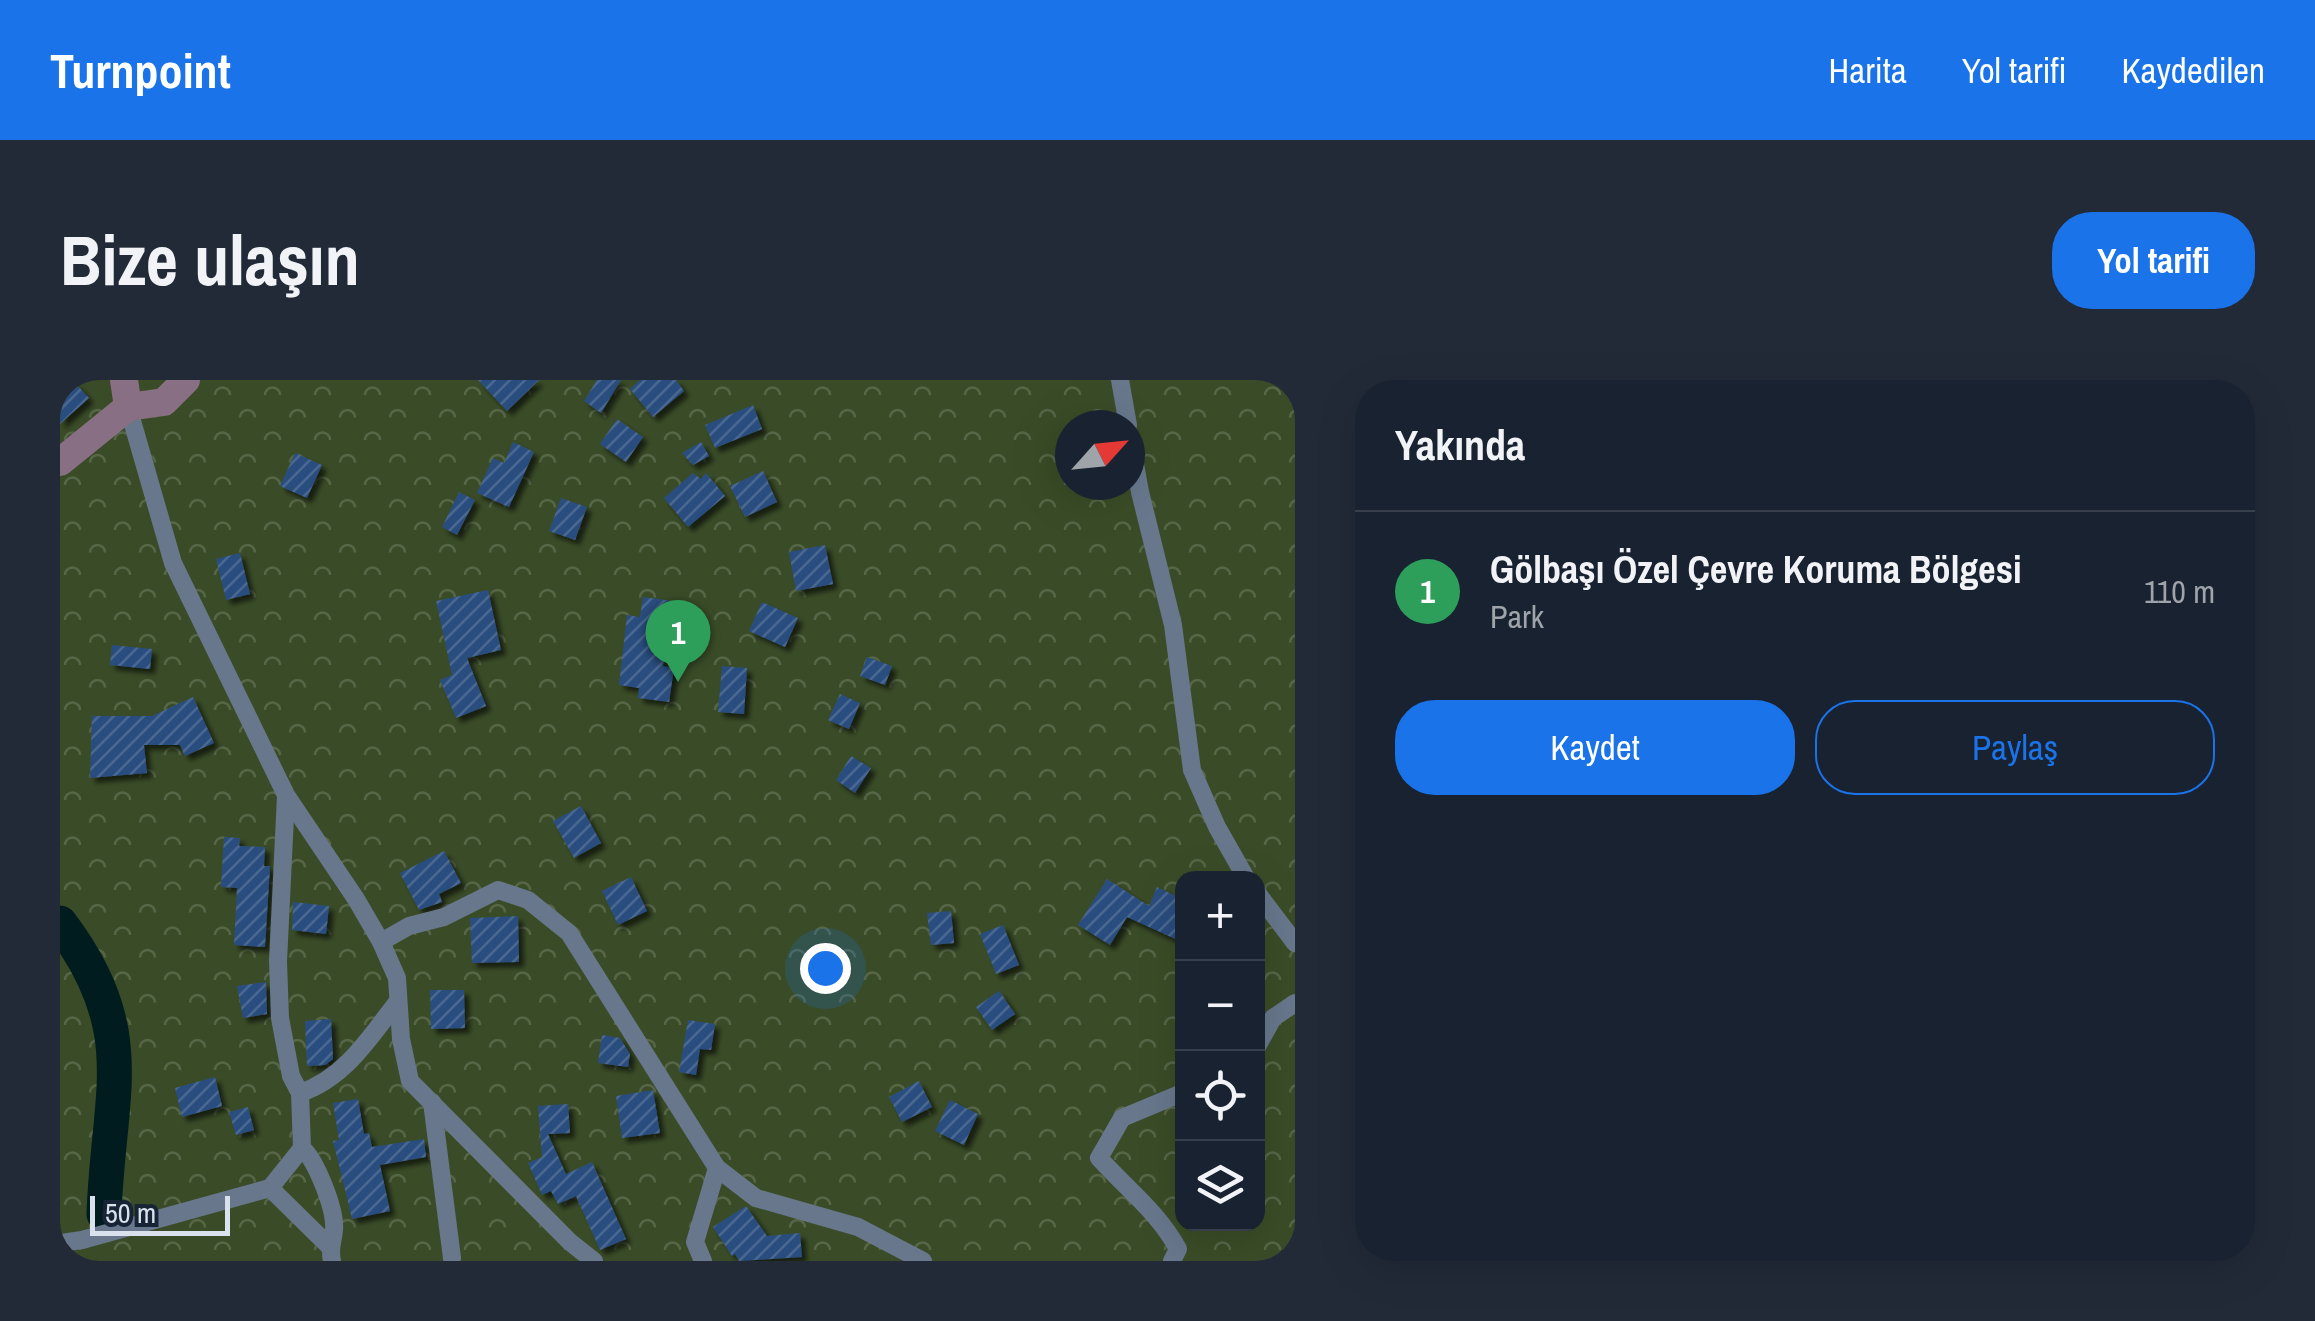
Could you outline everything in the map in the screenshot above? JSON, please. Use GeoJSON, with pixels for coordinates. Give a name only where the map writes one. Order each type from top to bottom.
{"type":"FeatureCollection","features":[{"type":"Feature","properties":{"kind":"street"},"geometry":{"type":"LineString","coordinates":[[126,394],[164,402],[186,380]]}},
{"type":"Feature","properties":{"kind":"street"},"geometry":{"type":"LineString","coordinates":[[1120,380],[1125,410]]}},
{"type":"Feature","properties":{"kind":"street"},"geometry":{"type":"LineString","coordinates":[[60,462],[126,394]]}},
{"type":"Feature","properties":{"kind":"street"},"geometry":{"type":"LineString","coordinates":[[126,394],[173,563],[286,795],[381,942],[397,978],[400,1039],[410,1081],[570,1242],[594,1261]]}},
{"type":"Feature","properties":{"kind":"street"},"geometry":{"type":"LineString","coordinates":[[1142,500],[1173,624],[1192,770],[1242,871]]}},
{"type":"Feature","properties":{"kind":"street"},"geometry":{"type":"LineString","coordinates":[[60,1243],[270,1188],[302,1148],[300,1092],[291,1076],[280,1018],[278,961],[286,795]]}},
{"type":"Feature","properties":{"kind":"street"},"geometry":{"type":"LineString","coordinates":[[381,942],[409,926],[444,917],[498,890],[528,900],[570,932],[717,1168],[756,1198],[858,1227],[922,1261]]}},
{"type":"Feature","properties":{"kind":"street"},"geometry":{"type":"LineString","coordinates":[[1265,903],[1295,944]]}},
{"type":"Feature","properties":{"kind":"street"},"geometry":{"type":"LineString","coordinates":[[300,1092],[314,1088],[348,1065],[398,1001]]}},
{"type":"Feature","properties":{"kind":"street"},"geometry":{"type":"LineString","coordinates":[[1265,1032],[1273,1018],[1295,1003]]}},
{"type":"Feature","properties":{"kind":"street"},"geometry":{"type":"LineString","coordinates":[[1172,1261],[1178,1249],[1166,1225],[1128,1191],[1100,1158],[1122,1118],[1175,1096]]}},
{"type":"Feature","properties":{"kind":"street"},"geometry":{"type":"LineString","coordinates":[[432,1102],[452,1258]]}},
{"type":"Feature","properties":{"kind":"street"},"geometry":{"type":"LineString","coordinates":[[302,1148],[324,1185],[335,1227],[330,1254]]}},
{"type":"Feature","properties":{"kind":"street"},"geometry":{"type":"LineString","coordinates":[[703,1261],[695,1242],[717,1168]]}},
{"type":"Feature","properties":{"kind":"street"},"geometry":{"type":"LineString","coordinates":[[270,1188],[330,1254]]}},
{"type":"Feature","properties":{"kind":"green space"},"geometry":{"type":"Polygon","coordinates":[[[60,380],[1295,380],[1295,1261],[60,1261],[60,380]]]}},
{"type":"Feature","properties":{"kind":"building"},"geometry":{"type":"Polygon","coordinates":[[[478,380],[539,380],[507,411],[478,380]]]}},
{"type":"Feature","properties":{"kind":"building"},"geometry":{"type":"Polygon","coordinates":[[[597,380],[621,380],[601,413],[584,401],[597,380]]]}},
{"type":"Feature","properties":{"kind":"building"},"geometry":{"type":"Polygon","coordinates":[[[640,380],[676,380],[684,391],[653,417],[630,389],[640,380]]]}},
{"type":"Feature","properties":{"kind":"building"},"geometry":{"type":"Polygon","coordinates":[[[75,383],[89,398],[60,424],[60,397],[75,383]]]}},
{"type":"Feature","properties":{"kind":"building"},"geometry":{"type":"Polygon","coordinates":[[[753,405],[762,429],[715,448],[705,425],[753,405]]]}},
{"type":"Feature","properties":{"kind":"building"},"geometry":{"type":"Polygon","coordinates":[[[617,419],[643,437],[626,462],[600,444],[617,419]]]}},
{"type":"Feature","properties":{"kind":"building"},"geometry":{"type":"Polygon","coordinates":[[[513,442],[534,452],[509,507],[477,493],[493,458],[504,463],[513,442]]]}},
{"type":"Feature","properties":{"kind":"building"},"geometry":{"type":"Polygon","coordinates":[[[701,442],[709,456],[693,465],[682,453],[701,442]]]}},
{"type":"Feature","properties":{"kind":"building"},"geometry":{"type":"Polygon","coordinates":[[[295,453],[322,465],[307,498],[280,486],[295,453]]]}},
{"type":"Feature","properties":{"kind":"building"},"geometry":{"type":"Polygon","coordinates":[[[763,471],[777,502],[745,517],[730,486],[763,471]]]}},
{"type":"Feature","properties":{"kind":"building"},"geometry":{"type":"Polygon","coordinates":[[[693,473],[701,479],[706,473],[725,496],[688,527],[664,498],[693,473]]]}},
{"type":"Feature","properties":{"kind":"building"},"geometry":{"type":"Polygon","coordinates":[[[459,492],[475,500],[457,535],[442,527],[459,492]]]}},
{"type":"Feature","properties":{"kind":"building"},"geometry":{"type":"Polygon","coordinates":[[[561,498],[587,507],[575,540],[549,531],[561,498]]]}},
{"type":"Feature","properties":{"kind":"building"},"geometry":{"type":"Polygon","coordinates":[[[825,545],[833,584],[796,591],[789,552],[825,545]]]}},
{"type":"Feature","properties":{"kind":"building"},"geometry":{"type":"Polygon","coordinates":[[[240,553],[250,594],[226,600],[216,559],[240,553]]]}},
{"type":"Feature","properties":{"kind":"building"},"geometry":{"type":"Polygon","coordinates":[[[488,590],[501,650],[467,658],[486,706],[456,718],[440,680],[452,675],[436,601],[488,590]]]}},
{"type":"Feature","properties":{"kind":"building"},"geometry":{"type":"Polygon","coordinates":[[[643,597],[673,601],[663,666],[674,668],[669,702],[638,698],[639,688],[619,685],[627,615],[640,617],[643,597]]]}},
{"type":"Feature","properties":{"kind":"building"},"geometry":{"type":"Polygon","coordinates":[[[762,602],[798,618],[785,647],[749,631],[762,602]]]}},
{"type":"Feature","properties":{"kind":"building"},"geometry":{"type":"Polygon","coordinates":[[[112,645],[152,649],[150,669],[110,665],[112,645]]]}},
{"type":"Feature","properties":{"kind":"building"},"geometry":{"type":"Polygon","coordinates":[[[867,657],[892,666],[885,685],[860,676],[867,657]]]}},
{"type":"Feature","properties":{"kind":"building"},"geometry":{"type":"Polygon","coordinates":[[[722,666],[747,668],[744,714],[718,712],[722,666]]]}},
{"type":"Feature","properties":{"kind":"building"},"geometry":{"type":"Polygon","coordinates":[[[840,694],[860,703],[849,729],[828,720],[840,694]]]}},
{"type":"Feature","properties":{"kind":"building"},"geometry":{"type":"Polygon","coordinates":[[[193,697],[214,743],[185,756],[180,745],[144,745],[147,773],[90,778],[92,716],[152,716],[193,697]]]}},
{"type":"Feature","properties":{"kind":"building"},"geometry":{"type":"Polygon","coordinates":[[[851,756],[871,768],[855,793],[836,780],[851,756]]]}},
{"type":"Feature","properties":{"kind":"building"},"geometry":{"type":"Polygon","coordinates":[[[581,806],[601,843],[574,858],[553,821],[581,806]]]}},
{"type":"Feature","properties":{"kind":"building"},"geometry":{"type":"Polygon","coordinates":[[[224,837],[240,838],[239,846],[265,847],[264,866],[270,866],[265,947],[234,945],[237,888],[221,887],[224,837]]]}},
{"type":"Feature","properties":{"kind":"building"},"geometry":{"type":"Polygon","coordinates":[[[444,851],[461,883],[439,894],[442,902],[419,910],[400,873],[444,851]]]}},
{"type":"Feature","properties":{"kind":"building"},"geometry":{"type":"Polygon","coordinates":[[[631,877],[647,911],[618,925],[602,891],[631,877]]]}},
{"type":"Feature","properties":{"kind":"building"},"geometry":{"type":"Polygon","coordinates":[[[1107,879],[1149,906],[1157,887],[1175,896],[1175,939],[1127,917],[1110,945],[1078,925],[1107,879]]]}},
{"type":"Feature","properties":{"kind":"building"},"geometry":{"type":"Polygon","coordinates":[[[293,902],[329,906],[326,934],[292,930],[293,902]]]}},
{"type":"Feature","properties":{"kind":"building"},"geometry":{"type":"Polygon","coordinates":[[[951,911],[954,943],[931,945],[927,913],[951,911]]]}},
{"type":"Feature","properties":{"kind":"building"},"geometry":{"type":"Polygon","coordinates":[[[518,916],[519,962],[472,963],[470,918],[518,916]]]}},
{"type":"Feature","properties":{"kind":"building"},"geometry":{"type":"Polygon","coordinates":[[[1003,925],[1019,965],[996,974],[980,934],[1003,925]]]}},
{"type":"Feature","properties":{"kind":"building"},"geometry":{"type":"Polygon","coordinates":[[[266,982],[267,1014],[243,1018],[237,986],[266,982]]]}},
{"type":"Feature","properties":{"kind":"building"},"geometry":{"type":"Polygon","coordinates":[[[430,990],[464,990],[465,1028],[431,1029],[430,990]]]}},
{"type":"Feature","properties":{"kind":"building"},"geometry":{"type":"Polygon","coordinates":[[[999,991],[1015,1014],[992,1030],[976,1007],[999,991]]]}},
{"type":"Feature","properties":{"kind":"building"},"geometry":{"type":"Polygon","coordinates":[[[331,1019],[333,1059],[325,1065],[307,1066],[305,1021],[331,1019]]]}},
{"type":"Feature","properties":{"kind":"building"},"geometry":{"type":"Polygon","coordinates":[[[688,1020],[715,1024],[711,1050],[700,1049],[696,1075],[679,1072],[688,1020]]]}},
{"type":"Feature","properties":{"kind":"building"},"geometry":{"type":"Polygon","coordinates":[[[602,1035],[620,1038],[630,1054],[628,1067],[598,1063],[602,1035]]]}},
{"type":"Feature","properties":{"kind":"building"},"geometry":{"type":"Polygon","coordinates":[[[215,1077],[222,1106],[182,1117],[175,1088],[215,1077]]]}},
{"type":"Feature","properties":{"kind":"building"},"geometry":{"type":"Polygon","coordinates":[[[919,1081],[932,1107],[902,1122],[889,1097],[919,1081]]]}},
{"type":"Feature","properties":{"kind":"building"},"geometry":{"type":"Polygon","coordinates":[[[653,1090],[660,1133],[622,1138],[616,1096],[653,1090]]]}},
{"type":"Feature","properties":{"kind":"building"},"geometry":{"type":"Polygon","coordinates":[[[358,1099],[364,1134],[369,1133],[372,1147],[424,1139],[426,1157],[380,1165],[390,1211],[352,1219],[333,1141],[339,1140],[333,1103],[358,1099]]]}},
{"type":"Feature","properties":{"kind":"building"},"geometry":{"type":"Polygon","coordinates":[[[950,1100],[978,1114],[964,1145],[935,1131],[950,1100]]]}},
{"type":"Feature","properties":{"kind":"building"},"geometry":{"type":"Polygon","coordinates":[[[568,1104],[570,1133],[548,1134],[566,1174],[592,1162],[626,1239],[600,1250],[576,1196],[558,1204],[551,1191],[542,1195],[528,1163],[542,1157],[538,1106],[568,1104]]]}},
{"type":"Feature","properties":{"kind":"building"},"geometry":{"type":"Polygon","coordinates":[[[248,1107],[254,1130],[236,1135],[229,1112],[248,1107]]]}},
{"type":"Feature","properties":{"kind":"building"},"geometry":{"type":"Polygon","coordinates":[[[746,1206],[767,1236],[800,1233],[802,1257],[739,1261],[735,1254],[732,1256],[713,1227],[746,1206]]]}},
{"type":"Feature","properties":{"kind":"waterway"},"geometry":{"type":"LineString","coordinates":[[60,923],[86,962],[102,997],[111,1031],[113,1097],[104,1214]]}},
{"type":"Feature","properties":{"kind":"place","name":"Gölbaşı Özel Çevre Koruma Bölgesi"},"geometry":{"type":"Point","coordinates":[678,682]}}]}
